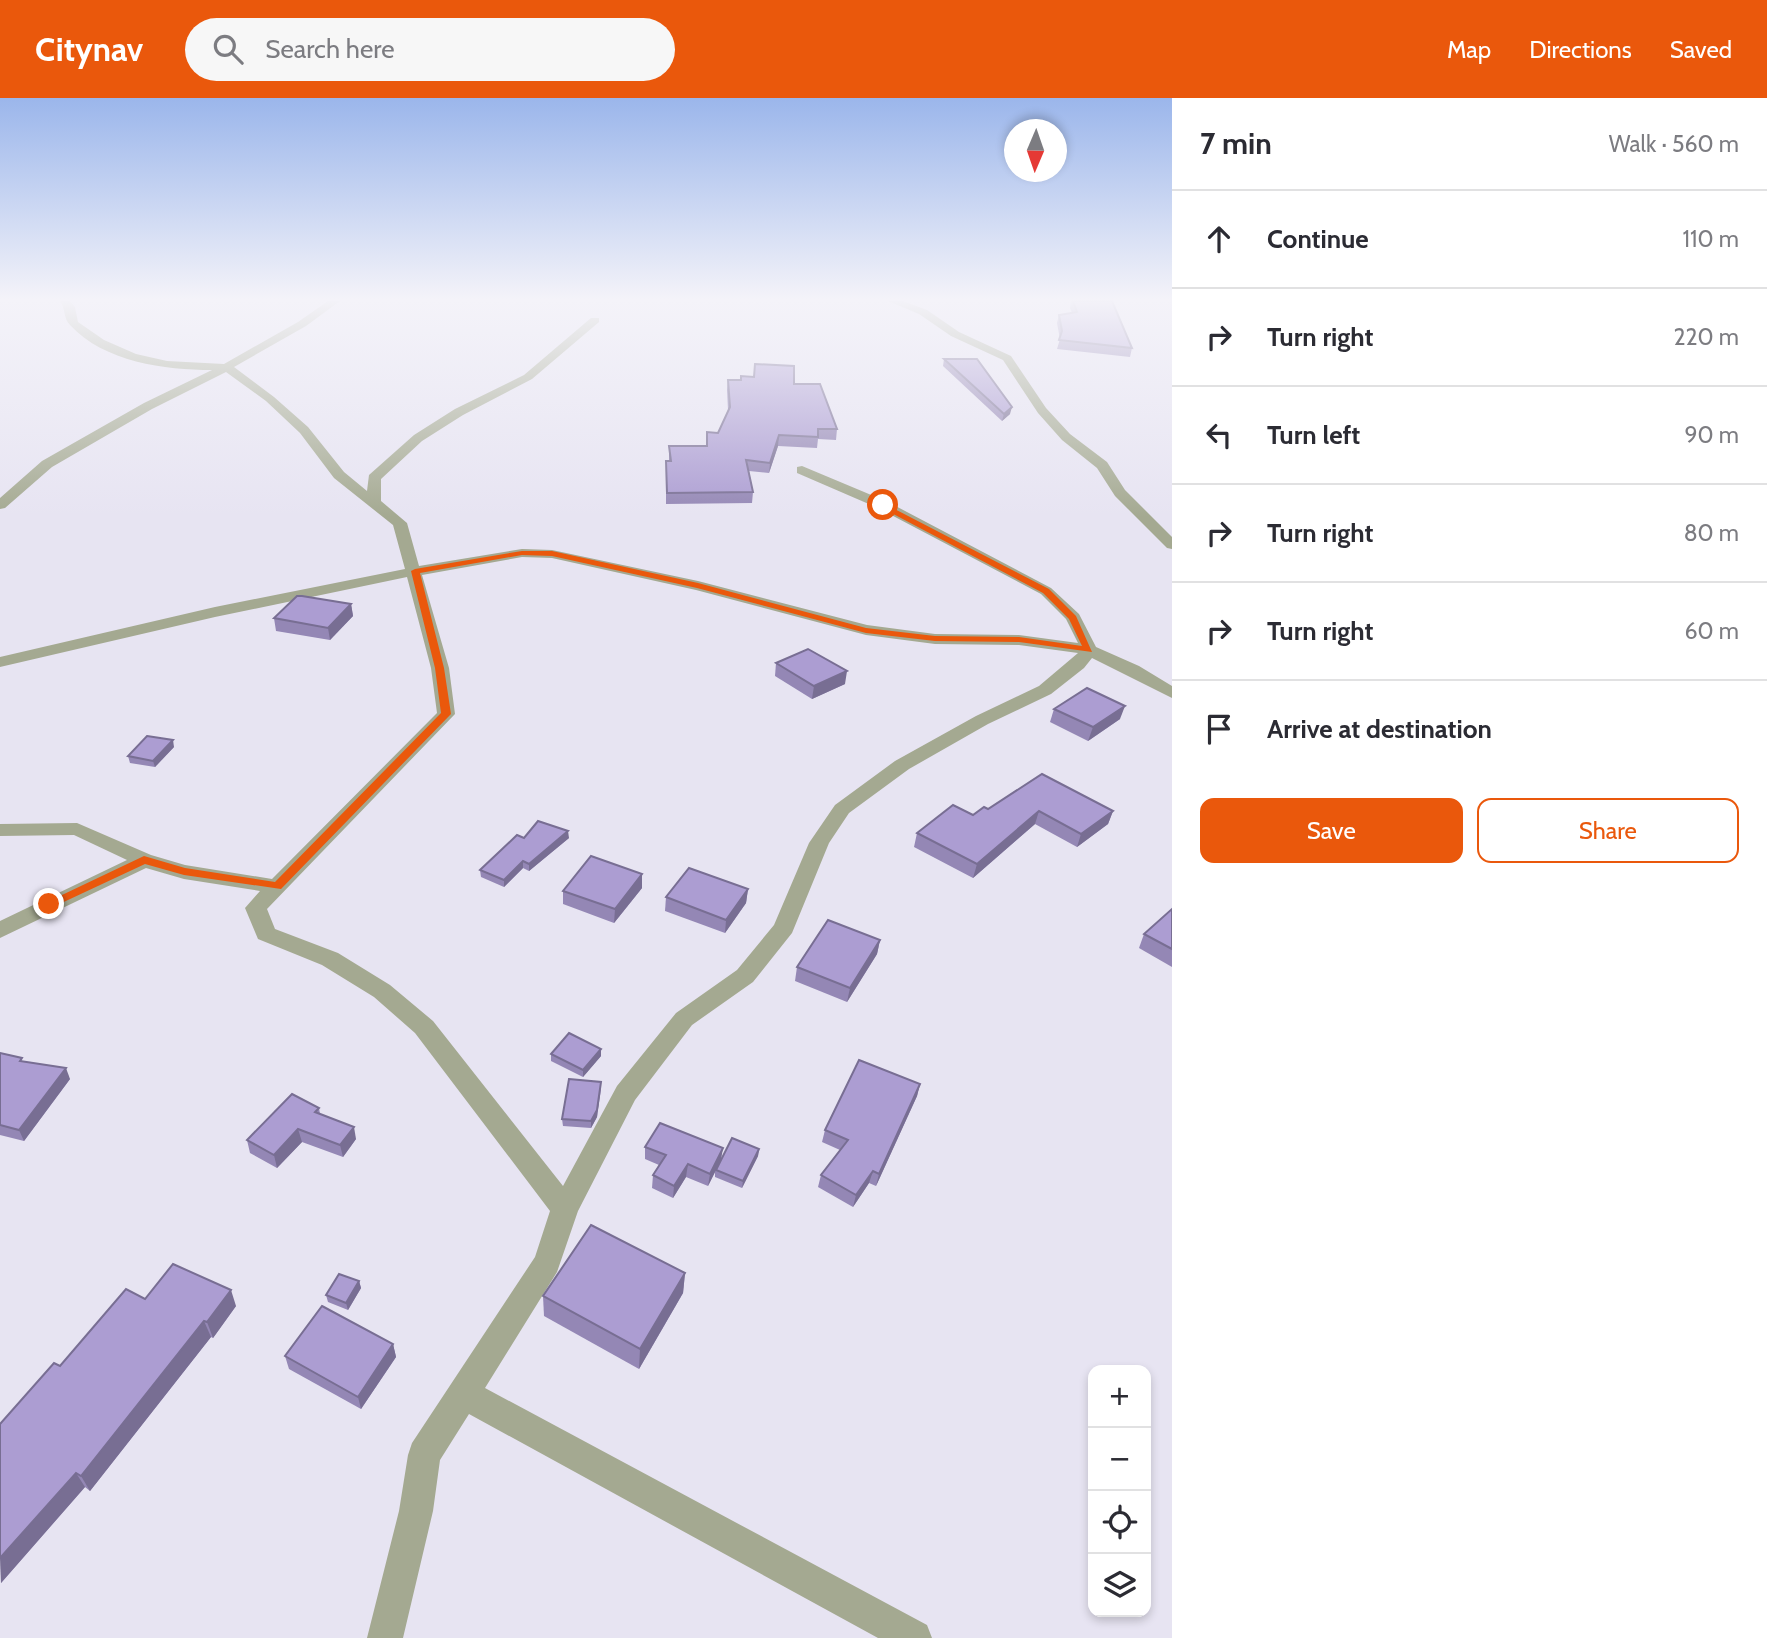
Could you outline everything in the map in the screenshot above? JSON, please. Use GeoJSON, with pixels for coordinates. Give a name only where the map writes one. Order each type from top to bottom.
{"type":"FeatureCollection","features":[{"type":"Feature","properties":{"kind":"street"},"geometry":{"type":"LineString","coordinates":[[0,505],[47,464],[170,395],[217,373]]}},
{"type":"Feature","properties":{"kind":"street"},"geometry":{"type":"LineString","coordinates":[[234,373],[270,399],[304,430],[339,475],[401,523],[440,668],[446,714],[256,908],[267,934],[330,959],[382,991],[424,1027],[565,1209]]}},
{"type":"Feature","properties":{"kind":"street"},"geometry":{"type":"LineString","coordinates":[[374,502],[374,478],[418,438],[459,412],[533,373]]}},
{"type":"Feature","properties":{"kind":"street"},"geometry":{"type":"LineString","coordinates":[[1017,373],[1042,410],[1066,437],[1102,465],[1120,493],[1172,545]]}},
{"type":"Feature","properties":{"kind":"street"},"geometry":{"type":"LineString","coordinates":[[802,470],[883,505],[1046,591],[1073,617],[1088,650]]}},
{"type":"Feature","properties":{"kind":"street"},"geometry":{"type":"LineString","coordinates":[[0,662],[215,612],[415,571],[522,553],[552,554],[698,586],[866,630],[935,639],[1019,640],[1088,650],[1133,670],[1172,693]]}},
{"type":"Feature","properties":{"kind":"street"},"geometry":{"type":"LineString","coordinates":[[385,1638],[416,1511],[425,1455],[547,1263],[565,1209],[626,1093],[684,1018],[745,976],[784,928],[818,843],[842,809],[902,765],[982,720],[1045,690],[1078,664],[1088,650]]}},
{"type":"Feature","properties":{"kind":"street"},"geometry":{"type":"LineString","coordinates":[[0,830],[77,829],[144,860],[184,872],[277,887]]}},
{"type":"Feature","properties":{"kind":"street"},"geometry":{"type":"LineString","coordinates":[[0,930],[144,860]]}},
{"type":"Feature","properties":{"kind":"street"},"geometry":{"type":"LineString","coordinates":[[462,1393],[914,1638]]}},
{"type":"Feature","properties":{"kind":"building"},"geometry":{"type":"Polygon","coordinates":[[[754,373],[794,373],[794,384],[820,384],[837,429],[818,429],[818,437],[779,435],[770,463],[746,460],[753,492],[667,493],[666,461],[671,461],[669,446],[707,446],[707,432],[718,433],[730,407],[728,380],[741,380],[741,376],[754,377],[754,373]]]}},
{"type":"Feature","properties":{"kind":"building"},"geometry":{"type":"Polygon","coordinates":[[[959,373],[987,373],[1012,407],[1004,414],[959,373]]]}},
{"type":"Feature","properties":{"kind":"building"},"geometry":{"type":"Polygon","coordinates":[[[297,596],[351,604],[328,628],[274,618],[297,596]]]}},
{"type":"Feature","properties":{"kind":"building"},"geometry":{"type":"Polygon","coordinates":[[[808,649],[847,671],[814,686],[776,663],[808,649]]]}},
{"type":"Feature","properties":{"kind":"building"},"geometry":{"type":"Polygon","coordinates":[[[1087,688],[1125,706],[1093,727],[1054,709],[1087,688]]]}},
{"type":"Feature","properties":{"kind":"building"},"geometry":{"type":"Polygon","coordinates":[[[147,736],[173,740],[153,761],[128,756],[147,736]]]}},
{"type":"Feature","properties":{"kind":"building"},"geometry":{"type":"Polygon","coordinates":[[[1042,774],[1113,811],[1081,834],[1039,811],[977,864],[917,833],[953,805],[973,815],[984,807],[988,809],[1042,774]]]}},
{"type":"Feature","properties":{"kind":"building"},"geometry":{"type":"Polygon","coordinates":[[[538,821],[568,831],[529,864],[523,861],[504,880],[480,870],[517,835],[524,838],[538,821]]]}},
{"type":"Feature","properties":{"kind":"building"},"geometry":{"type":"Polygon","coordinates":[[[591,856],[642,874],[615,909],[563,891],[591,856]]]}},
{"type":"Feature","properties":{"kind":"building"},"geometry":{"type":"Polygon","coordinates":[[[689,868],[748,889],[726,920],[666,897],[689,868]]]}},
{"type":"Feature","properties":{"kind":"building"},"geometry":{"type":"Polygon","coordinates":[[[1172,909],[1172,949],[1144,934],[1172,909]]]}},
{"type":"Feature","properties":{"kind":"building"},"geometry":{"type":"Polygon","coordinates":[[[828,920],[880,940],[850,988],[797,967],[828,920]]]}},
{"type":"Feature","properties":{"kind":"building"},"geometry":{"type":"Polygon","coordinates":[[[569,1033],[601,1049],[583,1070],[551,1054],[569,1033]]]}},
{"type":"Feature","properties":{"kind":"building"},"geometry":{"type":"Polygon","coordinates":[[[0,1053],[22,1058],[20,1061],[66,1068],[19,1130],[0,1125],[0,1053]]]}},
{"type":"Feature","properties":{"kind":"building"},"geometry":{"type":"Polygon","coordinates":[[[859,1060],[920,1084],[879,1174],[873,1171],[856,1195],[821,1175],[848,1140],[825,1130],[859,1060]]]}},
{"type":"Feature","properties":{"kind":"building"},"geometry":{"type":"Polygon","coordinates":[[[569,1079],[601,1082],[597,1110],[591,1121],[562,1119],[569,1079]]]}},
{"type":"Feature","properties":{"kind":"building"},"geometry":{"type":"Polygon","coordinates":[[[292,1094],[319,1108],[315,1112],[354,1127],[340,1145],[298,1129],[274,1155],[247,1140],[292,1094]]]}},
{"type":"Feature","properties":{"kind":"building"},"geometry":{"type":"Polygon","coordinates":[[[660,1123],[723,1148],[710,1174],[688,1164],[674,1186],[653,1175],[666,1155],[645,1147],[660,1123]]]}},
{"type":"Feature","properties":{"kind":"building"},"geometry":{"type":"Polygon","coordinates":[[[732,1138],[759,1149],[743,1181],[716,1170],[732,1138]]]}},
{"type":"Feature","properties":{"kind":"building"},"geometry":{"type":"Polygon","coordinates":[[[591,1225],[685,1273],[640,1349],[543,1296],[591,1225]]]}},
{"type":"Feature","properties":{"kind":"building"},"geometry":{"type":"Polygon","coordinates":[[[173,1264],[231,1290],[81,1476],[76,1473],[0,1558],[0,1424],[54,1363],[60,1366],[126,1289],[145,1299],[173,1264]]]}},
{"type":"Feature","properties":{"kind":"building"},"geometry":{"type":"Polygon","coordinates":[[[339,1274],[359,1281],[346,1303],[326,1295],[339,1274]]]}},
{"type":"Feature","properties":{"kind":"building"},"geometry":{"type":"Polygon","coordinates":[[[322,1306],[393,1344],[358,1397],[285,1356],[322,1306]]]}},
{"type":"Feature","properties":{"kind":"route"},"geometry":{"type":"LineString","coordinates":[[49,904],[144,860],[184,872],[277,887],[446,714],[440,668],[415,571],[522,553],[552,554],[698,586],[866,630],[935,639],[1019,640],[1088,650],[1073,617],[1046,591],[883,505]]}}]}
